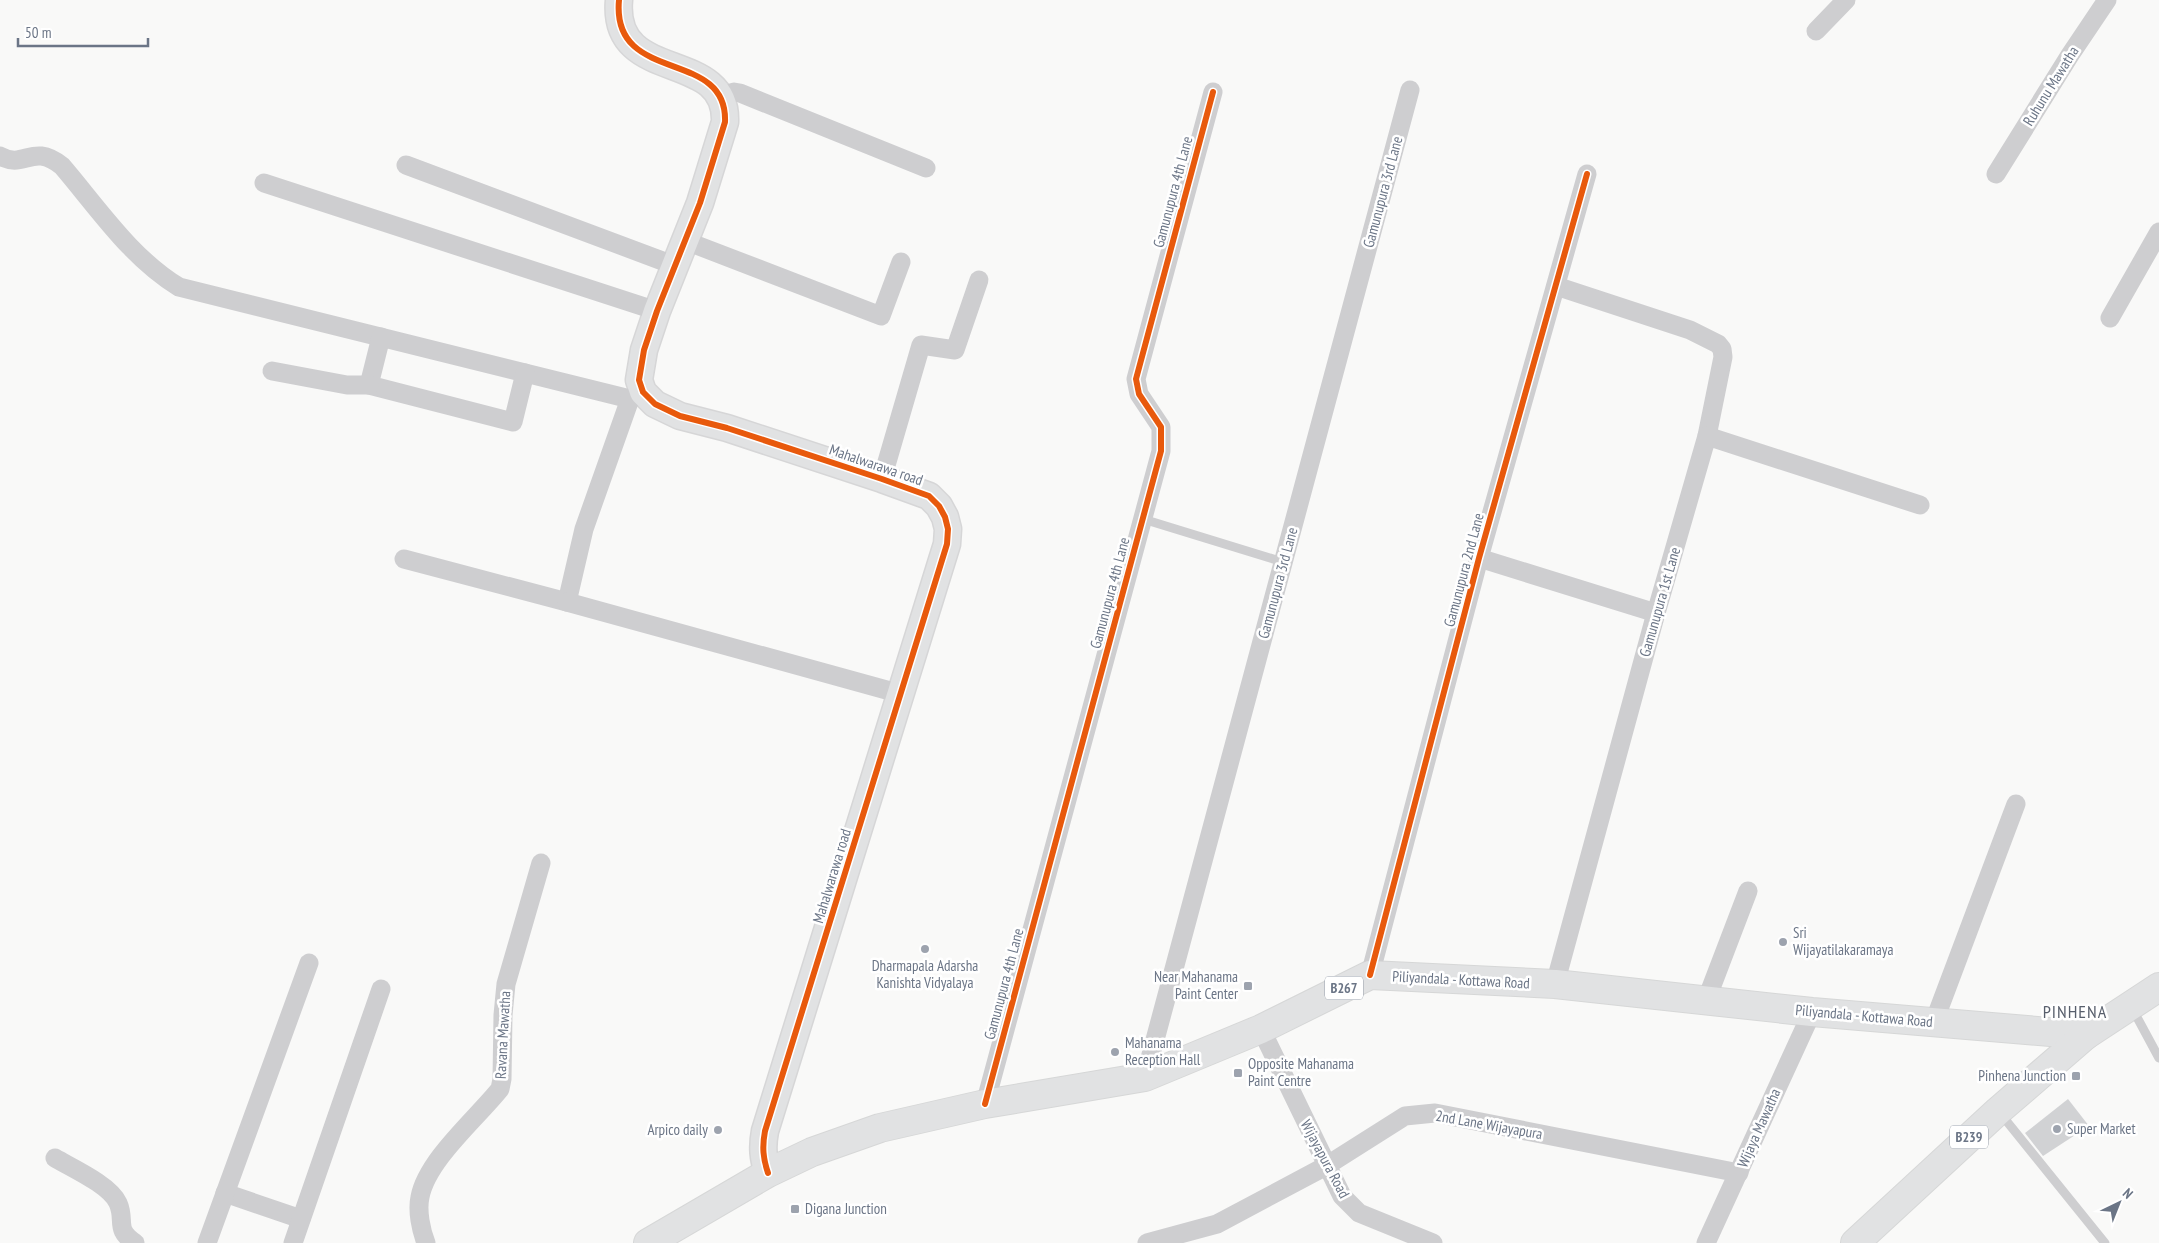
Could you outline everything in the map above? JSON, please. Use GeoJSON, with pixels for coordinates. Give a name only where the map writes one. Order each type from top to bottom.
{"type":"FeatureCollection","features":[{"type":"Feature","properties":{"kind":"main road","name":"Piliyandala - Kottawa Road"},"geometry":{"type":"LineString","coordinates":[[648,1243],[768,1173],[812,1152],[880,1128],[985,1104],[1145,1077],[1261,1029],[1370,975],[1554,984],[1812,1012],[2086,1035]]}},
{"type":"Feature","properties":{"kind":"main road","name":"B239"},"geometry":{"type":"LineString","coordinates":[[1855,1243],[1998,1111],[2086,1035],[2159,987]]}},
{"type":"Feature","properties":{"kind":"street"},"geometry":{"type":"LineString","coordinates":[[567,602],[584,529],[640,386],[644,350],[657,311],[700,203],[725,122],[726,108],[721,96],[703,79],[653,57],[634,46],[622,32],[618,16],[620,0]]}},
{"type":"Feature","properties":{"kind":"street"},"geometry":{"type":"LineString","coordinates":[[1816,31],[1846,0]]}},
{"type":"Feature","properties":{"kind":"street","name":"Ruhunu Mawatha"},"geometry":{"type":"LineString","coordinates":[[1996,174],[2070,54],[2108,0]]}},
{"type":"Feature","properties":{"kind":"street","name":"Gamunupura 3rd Lane"},"geometry":{"type":"LineString","coordinates":[[1145,1077],[1410,90]]}},
{"type":"Feature","properties":{"kind":"street"},"geometry":{"type":"LineString","coordinates":[[721,96],[734,92],[740,93],[926,168]]}},
{"type":"Feature","properties":{"kind":"street","name":"Gamunupura 4th Lane"},"geometry":{"type":"LineString","coordinates":[[985,1104],[1162,451],[1161,427],[1139,394],[1136,379],[1213,92]]}},
{"type":"Feature","properties":{"kind":"street"},"geometry":{"type":"LineString","coordinates":[[0,156],[7,160],[18,161],[34,155],[50,156],[62,166],[139,256],[161,276],[179,287],[525,373],[636,395]]}},
{"type":"Feature","properties":{"kind":"street"},"geometry":{"type":"LineString","coordinates":[[406,165],[676,266]]}},
{"type":"Feature","properties":{"kind":"street","name":"Gamunupura 2nd Lane"},"geometry":{"type":"LineString","coordinates":[[1370,975],[1479,558],[1587,174]]}},
{"type":"Feature","properties":{"kind":"street"},"geometry":{"type":"LineString","coordinates":[[264,182],[657,311]]}},
{"type":"Feature","properties":{"kind":"street"},"geometry":{"type":"LineString","coordinates":[[2110,318],[2159,232]]}},
{"type":"Feature","properties":{"kind":"street"},"geometry":{"type":"LineString","coordinates":[[686,241],[881,316],[901,262]]}},
{"type":"Feature","properties":{"kind":"street"},"geometry":{"type":"LineString","coordinates":[[882,479],[921,346],[955,350],[979,280]]}},
{"type":"Feature","properties":{"kind":"street","name":"Gamunupura 1st Lane"},"geometry":{"type":"LineString","coordinates":[[1554,984],[1656,613],[1707,436],[1723,357],[1722,349],[1718,344],[1690,330],[1556,286]]}},
{"type":"Feature","properties":{"kind":"street"},"geometry":{"type":"LineString","coordinates":[[369,385],[380,337]]}},
{"type":"Feature","properties":{"kind":"street"},"geometry":{"type":"LineString","coordinates":[[272,370],[347,385],[369,385],[513,422],[525,373]]}},
{"type":"Feature","properties":{"kind":"street","name":"Mahalwarawa road"},"geometry":{"type":"LineString","coordinates":[[636,395],[680,416],[727,428],[929,496],[939,506],[948,528],[947,544],[902,694],[765,1131],[762,1144],[763,1158],[768,1173]]}},
{"type":"Feature","properties":{"kind":"street"},"geometry":{"type":"LineString","coordinates":[[1707,436],[1920,505]]}},
{"type":"Feature","properties":{"kind":"street"},"geometry":{"type":"LineString","coordinates":[[1479,558],[1656,613]]}},
{"type":"Feature","properties":{"kind":"street"},"geometry":{"type":"LineString","coordinates":[[404,559],[902,694]]}},
{"type":"Feature","properties":{"kind":"street"},"geometry":{"type":"LineString","coordinates":[[1934,1022],[2016,804]]}},
{"type":"Feature","properties":{"kind":"street","name":"Ravana Mawatha"},"geometry":{"type":"LineString","coordinates":[[426,1243],[420,1214],[420,1198],[427,1177],[443,1154],[500,1089],[506,984],[541,863]]}},
{"type":"Feature","properties":{"kind":"street"},"geometry":{"type":"LineString","coordinates":[[1706,1001],[1748,892]]}},
{"type":"Feature","properties":{"kind":"street"},"geometry":{"type":"LineString","coordinates":[[207,1243],[309,963]]}},
{"type":"Feature","properties":{"kind":"street"},"geometry":{"type":"LineString","coordinates":[[293,1243],[380,989]]}},
{"type":"Feature","properties":{"kind":"street","name":"Wijaya Mawatha"},"geometry":{"type":"LineString","coordinates":[[1706,1243],[1812,1012]]}},
{"type":"Feature","properties":{"kind":"street","name":"Wijayapura Road"},"geometry":{"type":"LineString","coordinates":[[1261,1029],[1342,1196],[1359,1214],[1433,1243]]}},
{"type":"Feature","properties":{"kind":"street","name":"2nd Lane Wijayapura"},"geometry":{"type":"LineString","coordinates":[[1147,1243],[1217,1224],[1326,1166],[1405,1116],[1435,1113],[1739,1173]]}},
{"type":"Feature","properties":{"kind":"street"},"geometry":{"type":"LineString","coordinates":[[54,1158],[110,1192],[118,1202],[121,1215],[120,1228],[125,1236],[135,1243]]}},
{"type":"Feature","properties":{"kind":"street"},"geometry":{"type":"LineString","coordinates":[[225,1193],[301,1219]]}},
{"type":"Feature","properties":{"kind":"lane"},"geometry":{"type":"LineString","coordinates":[[1143,519],[1283,562]]}},
{"type":"Feature","properties":{"kind":"lane"},"geometry":{"type":"LineString","coordinates":[[2131,1006],[2159,1058]]}},
{"type":"Feature","properties":{"kind":"lane"},"geometry":{"type":"LineString","coordinates":[[1998,1111],[2105,1243]]}},
{"type":"Feature","properties":{"kind":"building","name":"Super Market"},"geometry":{"type":"Polygon","coordinates":[[[2068,1099],[2089,1126],[2043,1156],[2025,1133],[2068,1099]]]}},
{"type":"Feature","properties":{"kind":"cycle path"},"geometry":{"type":"LineString","coordinates":[[619,0],[621,27],[633,45],[650,57],[691,73],[709,83],[721,99],[725,122],[700,203],[657,311],[644,350],[639,380],[643,392],[655,404],[680,416],[727,428],[929,496],[939,506],[945,517],[948,529],[947,544],[765,1131],[764,1152],[768,1173]]}},
{"type":"Feature","properties":{"kind":"cycle path"},"geometry":{"type":"LineString","coordinates":[[985,1104],[1161,451],[1161,427],[1139,394],[1136,379],[1213,92]]}},
{"type":"Feature","properties":{"kind":"cycle path"},"geometry":{"type":"LineString","coordinates":[[1370,975],[1479,558],[1587,174]]}},
{"type":"Feature","properties":{"kind":"place","name":"Sri Wijayatilakaramaya"},"geometry":{"type":"Point","coordinates":[1783,942]}},
{"type":"Feature","properties":{"kind":"place","name":"Dharmapala Adarsha Kanishta Vidyalaya"},"geometry":{"type":"Point","coordinates":[925,949]}},
{"type":"Feature","properties":{"kind":"place","name":"Near Mahanama Paint Center"},"geometry":{"type":"Point","coordinates":[1248,986]}},
{"type":"Feature","properties":{"kind":"place","name":"Mahanama Reception Hall"},"geometry":{"type":"Point","coordinates":[1115,1052]}},
{"type":"Feature","properties":{"kind":"place","name":"Opposite Mahanama Paint Centre"},"geometry":{"type":"Point","coordinates":[1238,1073]}},
{"type":"Feature","properties":{"kind":"place","name":"Pinhena Junction"},"geometry":{"type":"Point","coordinates":[2076,1076]}},
{"type":"Feature","properties":{"kind":"place","name":"Super Market"},"geometry":{"type":"Point","coordinates":[2057,1129]}},
{"type":"Feature","properties":{"kind":"place","name":"Arpico daily"},"geometry":{"type":"Point","coordinates":[718,1130]}},
{"type":"Feature","properties":{"kind":"place","name":"Digana Junction"},"geometry":{"type":"Point","coordinates":[795,1209]}},
{"type":"Feature","properties":{"kind":"district","name":"PINHENA"},"geometry":{"type":"Point","coordinates":[2075,1012]}}]}
